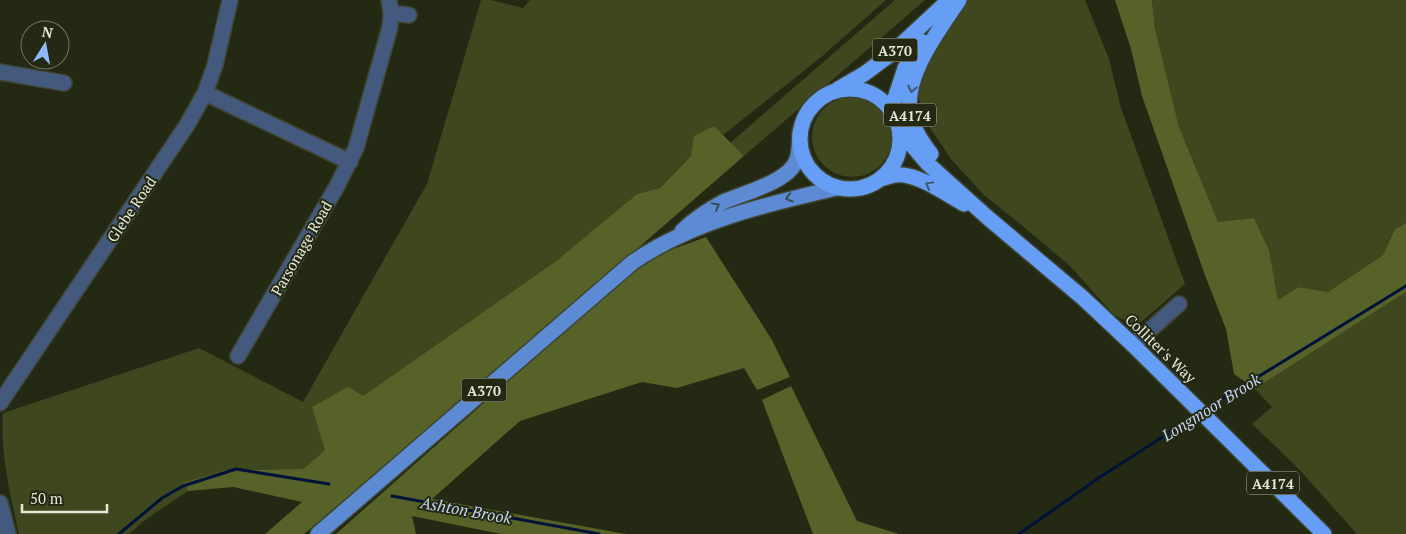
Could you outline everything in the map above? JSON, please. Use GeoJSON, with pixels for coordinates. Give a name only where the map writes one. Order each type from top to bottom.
{"type":"FeatureCollection","features":[{"type":"Feature","properties":{"kind":"highway","name":"A370"},"geometry":{"type":"LineString","coordinates":[[835,91],[864,74],[891,54],[949,0]]}},
{"type":"Feature","properties":{"kind":"highway","name":"A370"},"geometry":{"type":"LineString","coordinates":[[891,110],[905,68],[918,48],[958,0]]}},
{"type":"Feature","properties":{"kind":"highway","name":"A4174"},"geometry":{"type":"LineString","coordinates":[[958,0],[932,42],[917,71],[910,93],[910,116],[920,140],[943,169],[987,217]]}},
{"type":"Feature","properties":{"kind":"highway"},"geometry":{"type":"LineString","coordinates":[[850,89],[866,92],[880,99],[891,110],[898,125],[900,140],[898,155],[891,169],[880,180],[867,187],[852,190],[837,188],[820,180],[808,167],[800,150],[800,132],[804,118],[811,107],[822,97],[835,91],[850,89]]}},
{"type":"Feature","properties":{"kind":"highway","name":"Colliter's Way"},"geometry":{"type":"LineString","coordinates":[[898,125],[905,138],[927,162],[987,217],[1083,298],[1324,534]]}},
{"type":"Feature","properties":{"kind":"highway","name":"Colliter's Way"},"geometry":{"type":"LineString","coordinates":[[880,180],[896,175],[908,176],[919,180],[987,217]]}},
{"type":"Feature","properties":{"kind":"main road","name":"A370"},"geometry":{"type":"LineString","coordinates":[[678,235],[694,219],[722,203],[781,178],[790,170],[797,159],[800,132]]}},
{"type":"Feature","properties":{"kind":"main road","name":"A370"},"geometry":{"type":"LineString","coordinates":[[318,534],[633,262],[652,249],[678,235],[770,204],[837,188]]}},
{"type":"Feature","properties":{"kind":"street","name":"Glebe Road"},"geometry":{"type":"LineString","coordinates":[[0,403],[174,146],[205,93],[216,66],[230,0]]}},
{"type":"Feature","properties":{"kind":"street","name":"Parsonage Road"},"geometry":{"type":"LineString","coordinates":[[238,356],[257,337],[350,162],[356,148],[390,28],[390,6],[409,15]]}},
{"type":"Feature","properties":{"kind":"street"},"geometry":{"type":"LineString","coordinates":[[0,72],[64,83]]}},
{"type":"Feature","properties":{"kind":"street"},"geometry":{"type":"LineString","coordinates":[[205,93],[350,162]]}},
{"type":"Feature","properties":{"kind":"street"},"geometry":{"type":"LineString","coordinates":[[1133,345],[1179,304]]}},
{"type":"Feature","properties":{"kind":"street"},"geometry":{"type":"LineString","coordinates":[[0,503],[8,534]]}},
{"type":"Feature","properties":{"kind":"green space"},"geometry":{"type":"Polygon","coordinates":[[[481,0],[490,0],[523,8],[530,0],[886,0],[820,58],[723,135],[714,127],[691,156],[660,188],[637,194],[556,261],[363,396],[325,450],[303,469],[225,470],[183,484],[188,491],[145,520],[129,534],[19,534],[4,459],[3,413],[199,348],[303,402],[427,184],[481,0]]]}},
{"type":"Feature","properties":{"kind":"green space"},"geometry":{"type":"Polygon","coordinates":[[[895,0],[925,0],[744,156],[730,143],[895,0]]]}},
{"type":"Feature","properties":{"kind":"green space"},"geometry":{"type":"Polygon","coordinates":[[[969,0],[1085,0],[1109,59],[1121,108],[1185,284],[1141,322],[1128,322],[1114,315],[1071,267],[984,195],[951,159],[926,122],[918,96],[924,71],[936,46],[957,13],[969,0]]]}},
{"type":"Feature","properties":{"kind":"green space"},"geometry":{"type":"Polygon","coordinates":[[[1115,0],[1152,0],[1155,28],[1179,127],[1218,222],[1254,218],[1269,250],[1278,300],[1299,287],[1328,292],[1383,255],[1395,229],[1406,223],[1406,292],[1255,389],[1234,374],[1226,329],[1206,278],[1142,96],[1131,49],[1115,0]]]}},
{"type":"Feature","properties":{"kind":"green space"},"geometry":{"type":"Polygon","coordinates":[[[1152,0],[1406,0],[1406,223],[1395,229],[1383,255],[1328,292],[1299,287],[1278,301],[1269,250],[1254,218],[1218,223],[1179,127],[1155,28],[1152,0]]]}},
{"type":"Feature","properties":{"kind":"green space"},"geometry":{"type":"Polygon","coordinates":[[[844,97],[860,97],[881,108],[892,129],[892,145],[881,166],[860,177],[844,177],[830,171],[818,159],[812,145],[812,129],[818,115],[830,103],[844,97]]]}},
{"type":"Feature","properties":{"kind":"green space"},"geometry":{"type":"Polygon","coordinates":[[[714,126],[744,156],[486,380],[304,534],[265,534],[302,502],[233,487],[188,491],[183,483],[225,470],[303,469],[325,450],[312,407],[348,387],[363,396],[556,261],[637,194],[660,188],[691,156],[694,136],[714,126]]]}},
{"type":"Feature","properties":{"kind":"green space"},"geometry":{"type":"Polygon","coordinates":[[[706,237],[772,340],[790,377],[757,390],[744,368],[677,388],[642,382],[520,421],[432,499],[626,534],[501,534],[412,516],[416,534],[336,534],[646,259],[706,237]]]}},
{"type":"Feature","properties":{"kind":"green space"},"geometry":{"type":"Polygon","coordinates":[[[1406,292],[1406,534],[1357,534],[1296,466],[1252,424],[1272,407],[1255,389],[1406,292]]]}},
{"type":"Feature","properties":{"kind":"green space"},"geometry":{"type":"Polygon","coordinates":[[[791,386],[857,521],[899,534],[813,534],[762,400],[791,386]]]}},
{"type":"Feature","properties":{"kind":"waterway","name":"Longmoor Brook"},"geometry":{"type":"LineString","coordinates":[[1204,410],[1406,286]]}},
{"type":"Feature","properties":{"kind":"waterway","name":"Longmoor Brook"},"geometry":{"type":"LineString","coordinates":[[1019,534],[1100,477],[1197,415]]}},
{"type":"Feature","properties":{"kind":"waterway","name":"Ashton Brook"},"geometry":{"type":"LineString","coordinates":[[119,534],[162,498],[183,486],[236,469],[329,484]]}},
{"type":"Feature","properties":{"kind":"waterway","name":"Ashton Brook"},"geometry":{"type":"LineString","coordinates":[[392,496],[599,534]]}}]}
